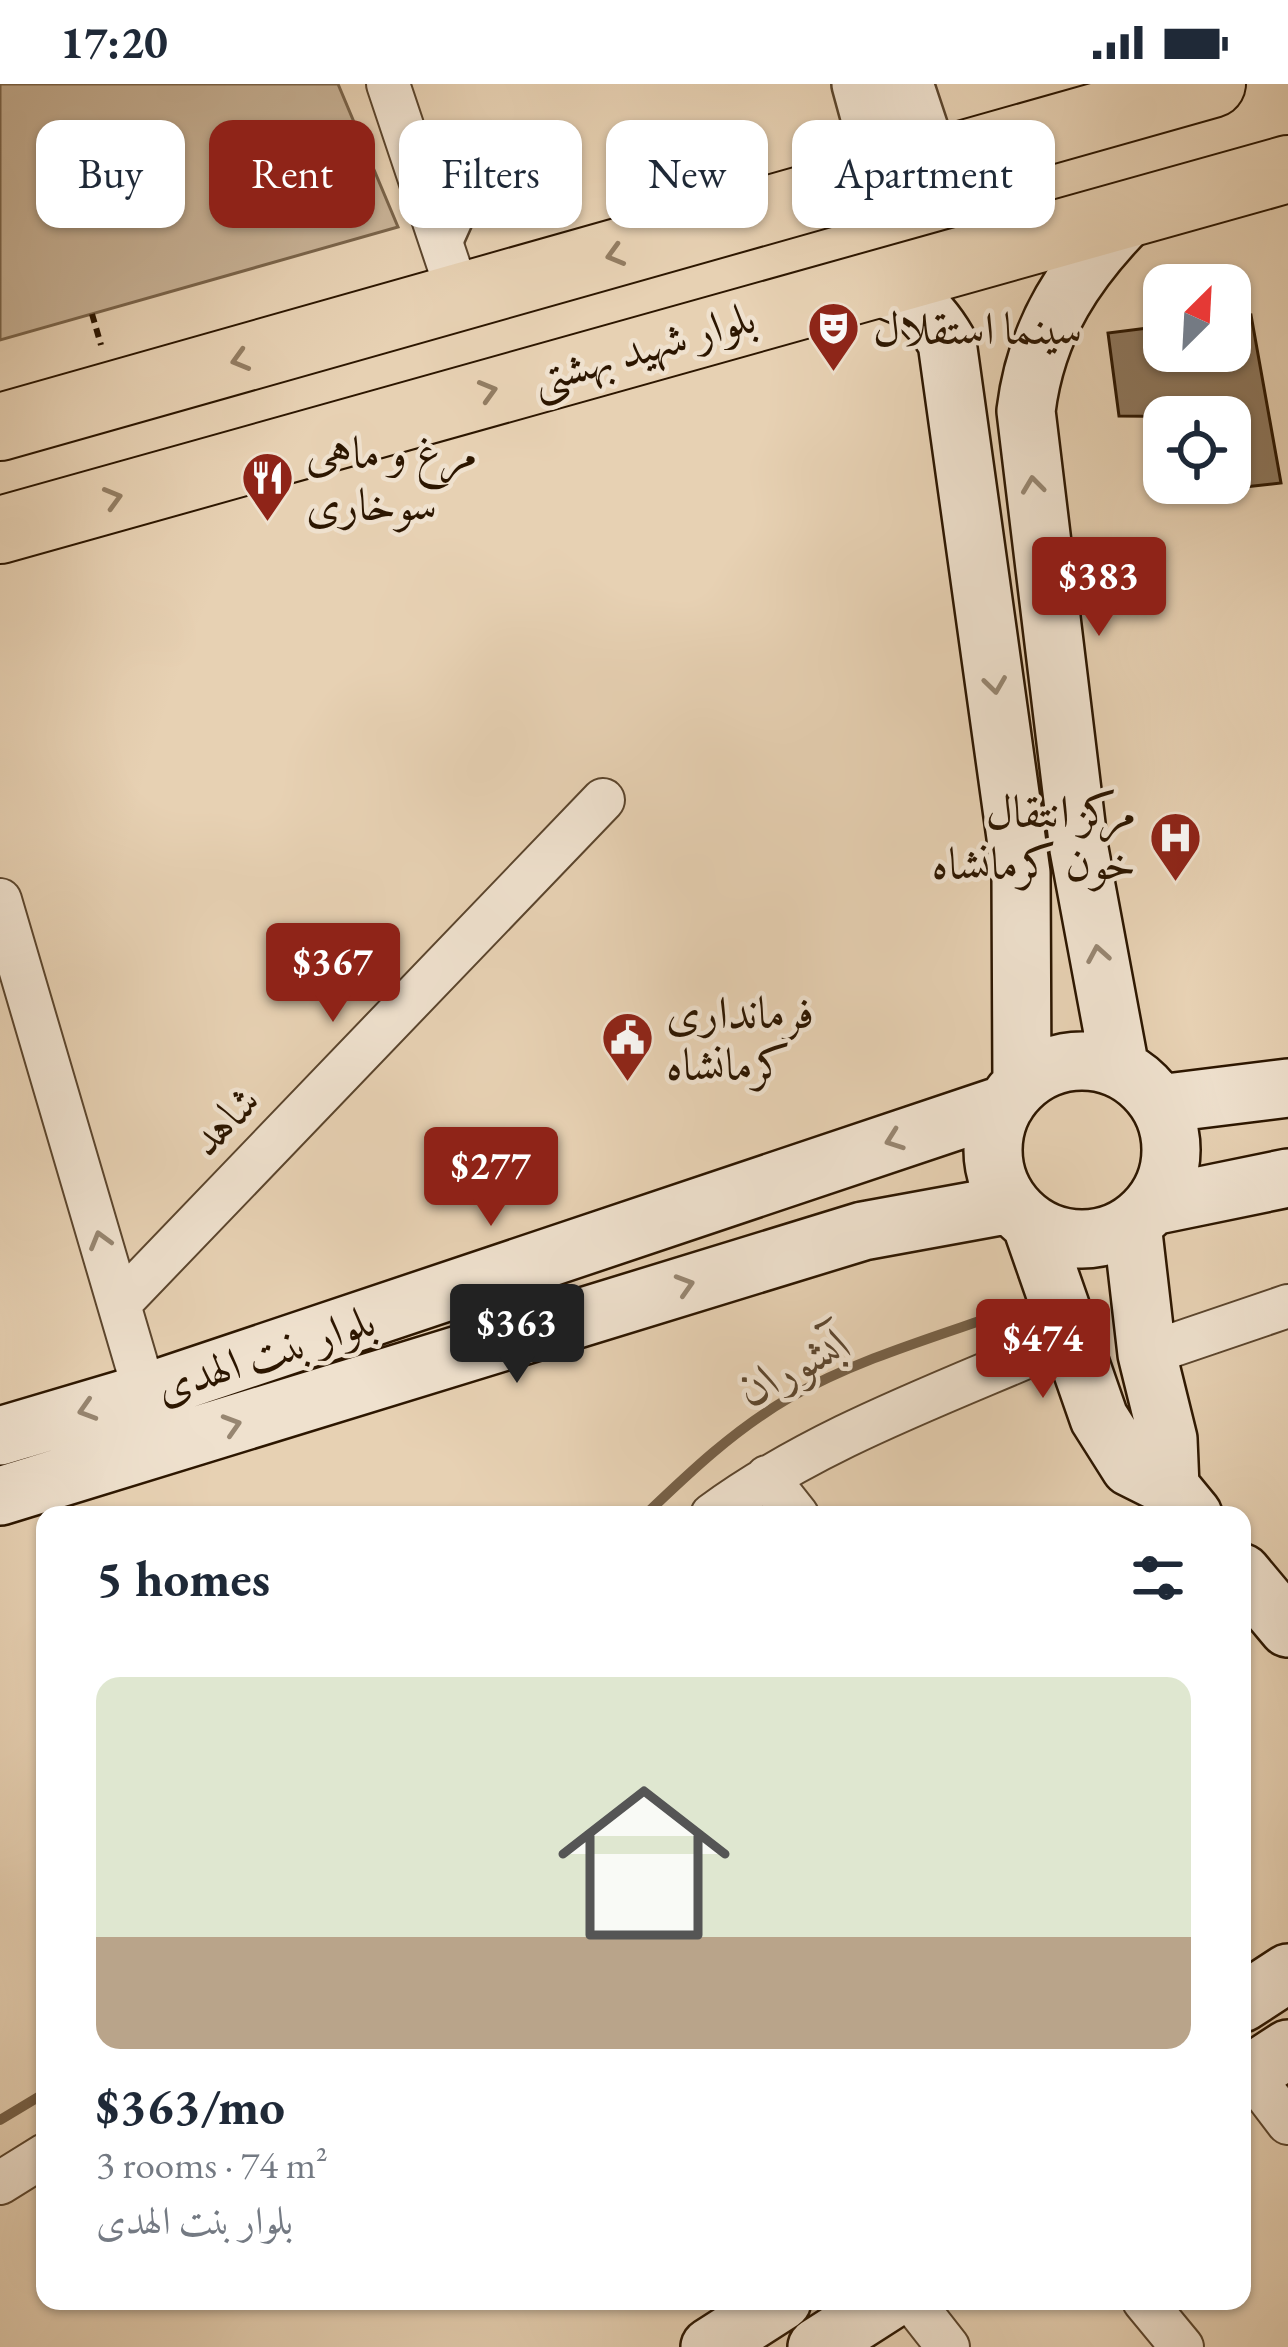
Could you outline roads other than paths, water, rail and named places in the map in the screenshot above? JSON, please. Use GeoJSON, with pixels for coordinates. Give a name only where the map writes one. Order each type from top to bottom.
{"type":"FeatureCollection","features":[{"type":"Feature","properties":{"kind":"main road"},"geometry":{"type":"LineString","coordinates":[[1055,130],[1213,84]]}},
{"type":"Feature","properties":{"kind":"main road","name":"بلوار شهید بهشتی"},"geometry":{"type":"LineString","coordinates":[[0,530],[866,284],[1288,170]]}},
{"type":"Feature","properties":{"kind":"main road"},"geometry":{"type":"LineString","coordinates":[[0,427],[453,278],[792,199]]}},
{"type":"Feature","properties":{"kind":"main road"},"geometry":{"type":"LineString","coordinates":[[1134,211],[1094,251],[1058,306],[1034,361],[1026,411],[1079,849],[1139,1087],[1169,1130],[1166,1183],[1142,1215],[1147,1354],[1182,1501]]}},
{"type":"Feature","properties":{"kind":"main road"},"geometry":{"type":"LineString","coordinates":[[866,284],[902,292],[927,309],[947,342],[1021,873],[1014,1094],[993,1155],[1021,1214],[1099,1418],[1130,1467],[1182,1501]]}},
{"type":"Feature","properties":{"kind":"main road"},"geometry":{"type":"LineString","coordinates":[[1014,1094],[1069,1062],[1139,1087],[1288,1088]]}},
{"type":"Feature","properties":{"kind":"main road","name":"بلوار بنت الهدی"},"geometry":{"type":"LineString","coordinates":[[0,1436],[145,1393],[1014,1094]]}},
{"type":"Feature","properties":{"kind":"main road"},"geometry":{"type":"LineString","coordinates":[[1021,1214],[1081,1239],[1142,1215],[1288,1178]]}},
{"type":"Feature","properties":{"kind":"main road","name":"بلوار بنت الهدی"},"geometry":{"type":"LineString","coordinates":[[0,1496],[863,1231],[1021,1214]]}},
{"type":"Feature","properties":{"kind":"main road"},"geometry":{"type":"LineString","coordinates":[[1251,1584],[1288,1628]]}},
{"type":"Feature","properties":{"kind":"main road"},"geometry":{"type":"LineString","coordinates":[[1251,1997],[1288,1973]]}},
{"type":"Feature","properties":{"kind":"main road"},"geometry":{"type":"LineString","coordinates":[[817,2347],[876,2310]]}},
{"type":"Feature","properties":{"kind":"street"},"geometry":{"type":"LineString","coordinates":[[388,84],[453,278]]}},
{"type":"Feature","properties":{"kind":"street","name":"شاهد"},"geometry":{"type":"LineString","coordinates":[[118,1304],[604,800]]}},
{"type":"Feature","properties":{"kind":"street"},"geometry":{"type":"LineString","coordinates":[[0,900],[145,1393]]}},
{"type":"Feature","properties":{"kind":"street"},"geometry":{"type":"LineString","coordinates":[[1147,1354],[1288,1306]]}},
{"type":"Feature","properties":{"kind":"street"},"geometry":{"type":"LineString","coordinates":[[725,1506],[767,1477],[1068,1340]]}},
{"type":"Feature","properties":{"kind":"street"},"geometry":{"type":"LineString","coordinates":[[767,1477],[790,1506]]}},
{"type":"Feature","properties":{"kind":"street"},"geometry":{"type":"LineString","coordinates":[[1260,2067],[1288,2123]]}},
{"type":"Feature","properties":{"kind":"street"},"geometry":{"type":"LineString","coordinates":[[0,2183],[36,2161]]}},
{"type":"Feature","properties":{"kind":"street"},"geometry":{"type":"LineString","coordinates":[[919,2310],[948,2347]]}},
{"type":"Feature","properties":{"kind":"street"},"geometry":{"type":"LineString","coordinates":[[1151,2310],[1182,2347]]}},
{"type":"Feature","properties":{"kind":"lane"},"geometry":{"type":"LineString","coordinates":[[453,278],[465,228]]}},
{"type":"Feature","properties":{"kind":"waterway","name":"آبشوران"},"geometry":{"type":"LineString","coordinates":[[655,1506],[731,1438],[789,1398],[865,1362],[997,1315]]}},
{"type":"Feature","properties":{"kind":"waterway","name":"آبشوران"},"geometry":{"type":"LineString","coordinates":[[0,2120],[36,2098]]}},
{"type":"Feature","properties":{"kind":"place","name":"سینما استقلال"},"geometry":{"type":"Point","coordinates":[834,374]}},
{"type":"Feature","properties":{"kind":"place","name":"مرغ و ماهی سوخاری"},"geometry":{"type":"Point","coordinates":[267,524]}},
{"type":"Feature","properties":{"kind":"place","name":"مرکز انتقال خون کرمانشاه"},"geometry":{"type":"Point","coordinates":[1175,883]}},
{"type":"Feature","properties":{"kind":"place","name":"فرمانداری کرمانشاه"},"geometry":{"type":"Point","coordinates":[627,1084]}}]}
